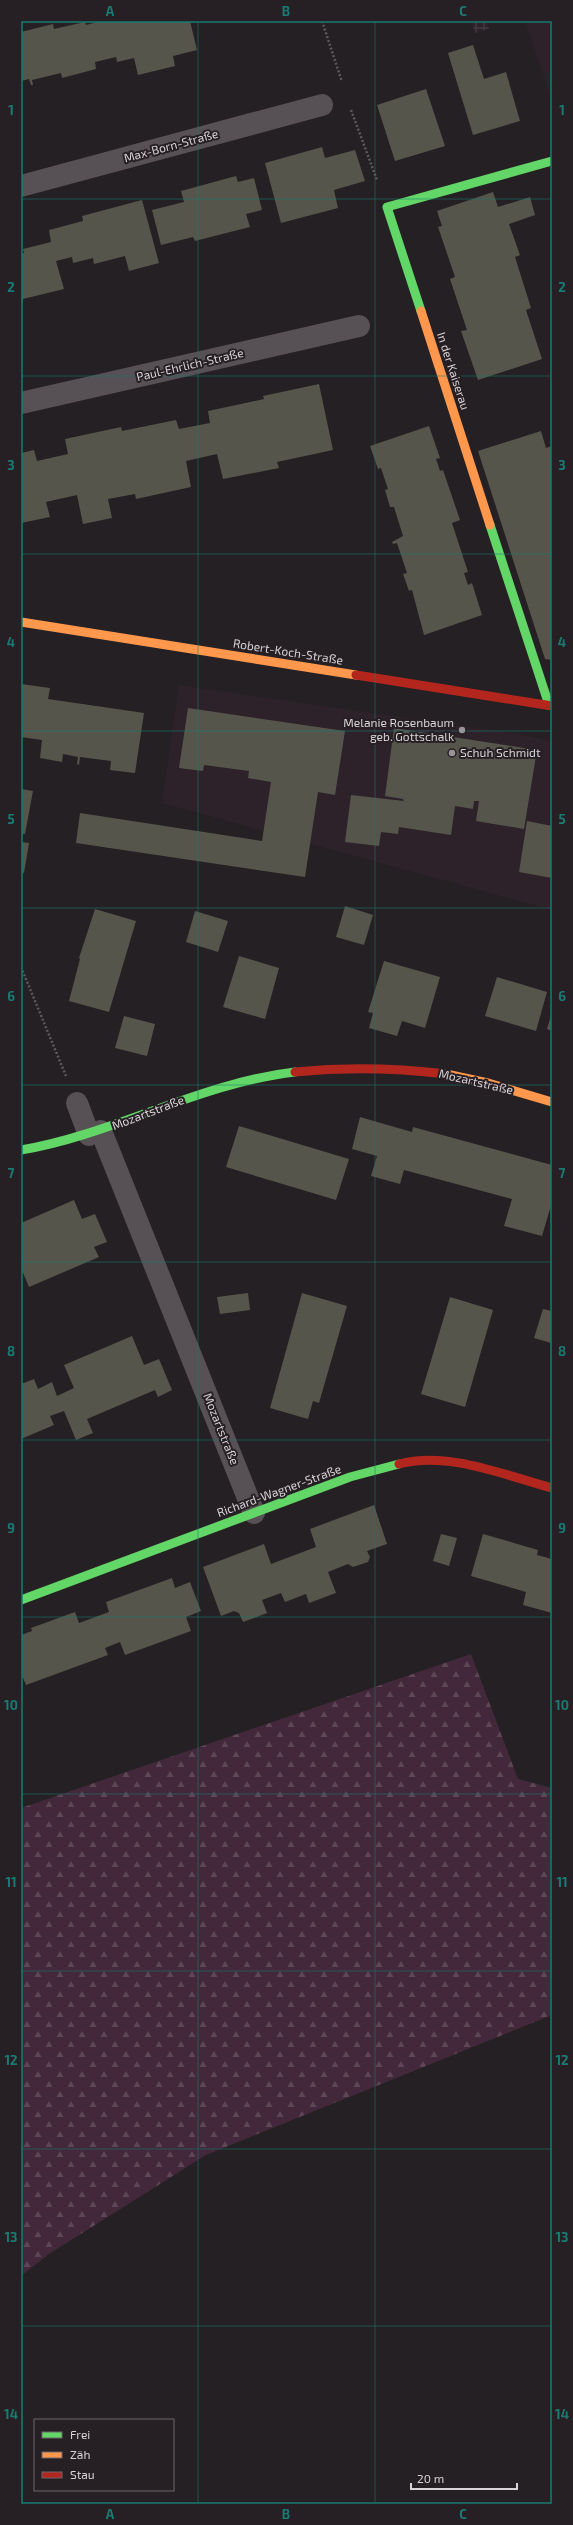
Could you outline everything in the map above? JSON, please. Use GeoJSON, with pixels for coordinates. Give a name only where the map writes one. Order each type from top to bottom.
{"type":"FeatureCollection","features":[{"type":"Feature","properties":{"kind":"street","name":"Max-Born-Straße"},"geometry":{"type":"LineString","coordinates":[[21,186],[322,105]]}},
{"type":"Feature","properties":{"kind":"street"},"geometry":{"type":"LineString","coordinates":[[387,207],[552,161]]}},
{"type":"Feature","properties":{"kind":"street","name":"In der Kaiserau"},"geometry":{"type":"LineString","coordinates":[[387,207],[550,706]]}},
{"type":"Feature","properties":{"kind":"street","name":"Paul-Ehrlich-Straße"},"geometry":{"type":"LineString","coordinates":[[21,403],[359,326]]}},
{"type":"Feature","properties":{"kind":"street","name":"Robert-Koch-Straße"},"geometry":{"type":"LineString","coordinates":[[21,622],[550,706]]}},
{"type":"Feature","properties":{"kind":"street","name":"Mozartstraße"},"geometry":{"type":"LineString","coordinates":[[95,1133],[193,1095],[241,1082],[330,1067],[369,1067],[451,1075],[552,1102]]}},
{"type":"Feature","properties":{"kind":"street","name":"Mozartstraße"},"geometry":{"type":"LineString","coordinates":[[77,1104],[95,1133],[254,1513]]}},
{"type":"Feature","properties":{"kind":"street"},"geometry":{"type":"LineString","coordinates":[[21,1150],[54,1146],[95,1133]]}},
{"type":"Feature","properties":{"kind":"street","name":"Richard-Wagner-Straße"},"geometry":{"type":"LineString","coordinates":[[21,1600],[350,1477],[422,1460],[469,1465],[552,1488]]}},
{"type":"Feature","properties":{"kind":"path"},"geometry":{"type":"LineString","coordinates":[[322,21],[343,87]]}},
{"type":"Feature","properties":{"kind":"path"},"geometry":{"type":"LineString","coordinates":[[351,109],[387,207]]}},
{"type":"Feature","properties":{"kind":"path"},"geometry":{"type":"LineString","coordinates":[[21,967],[77,1104]]}},
{"type":"Feature","properties":{"kind":"shaded area"},"geometry":{"type":"Polygon","coordinates":[[[471,21],[487,21],[489,29],[475,33],[471,21]]]}},
{"type":"Feature","properties":{"kind":"shaded area"},"geometry":{"type":"Polygon","coordinates":[[[525,21],[552,21],[552,100],[525,21]]]}},
{"type":"Feature","properties":{"kind":"shaded area"},"geometry":{"type":"Polygon","coordinates":[[[179,685],[523,735],[552,742],[552,910],[162,803],[179,685]]]}},
{"type":"Feature","properties":{"kind":"green space"},"geometry":{"type":"Polygon","coordinates":[[[471,1654],[518,1779],[552,1788],[552,2015],[206,2155],[49,2254],[21,2276],[21,1808],[471,1654]]]}},
{"type":"Feature","properties":{"kind":"building"},"geometry":{"type":"Polygon","coordinates":[[[101,21],[190,21],[197,50],[173,56],[175,66],[138,75],[134,58],[117,62],[116,57],[95,62],[96,69],[62,78],[61,73],[32,80],[33,85],[31,85],[29,79],[21,81],[21,32],[53,24],[54,29],[85,22],[86,25],[101,21]]]}},
{"type":"Feature","properties":{"kind":"building"},"geometry":{"type":"Polygon","coordinates":[[[473,45],[484,79],[506,72],[520,121],[473,135],[448,53],[473,45]]]}},
{"type":"Feature","properties":{"kind":"building"},"geometry":{"type":"Polygon","coordinates":[[[426,89],[445,146],[395,161],[377,105],[426,89]]]}},
{"type":"Feature","properties":{"kind":"building"},"geometry":{"type":"Polygon","coordinates":[[[322,147],[325,158],[355,150],[365,181],[334,190],[338,208],[281,223],[265,163],[322,147]]]}},
{"type":"Feature","properties":{"kind":"building"},"geometry":{"type":"Polygon","coordinates":[[[236,176],[238,182],[254,178],[262,210],[246,214],[250,227],[195,241],[193,237],[161,245],[152,210],[184,202],[181,191],[236,176]]]}},
{"type":"Feature","properties":{"kind":"building"},"geometry":{"type":"Polygon","coordinates":[[[493,192],[498,207],[530,197],[535,215],[509,224],[520,255],[515,257],[531,308],[526,310],[542,359],[478,380],[461,331],[467,330],[450,279],[455,277],[438,227],[442,226],[437,211],[493,192]]]}},
{"type":"Feature","properties":{"kind":"building"},"geometry":{"type":"Polygon","coordinates":[[[142,200],[159,263],[129,271],[125,256],[94,264],[93,258],[73,263],[72,257],[56,261],[64,289],[23,299],[23,305],[21,297],[21,254],[24,253],[23,249],[51,242],[49,230],[83,221],[82,216],[142,200]]]}},
{"type":"Feature","properties":{"kind":"building"},"geometry":{"type":"Polygon","coordinates":[[[319,384],[333,450],[277,462],[279,468],[223,479],[217,454],[186,461],[191,487],[136,499],[135,494],[108,499],[112,518],[83,524],[77,495],[46,502],[50,517],[21,523],[21,453],[34,450],[37,461],[68,454],[65,439],[121,427],[122,431],[176,420],[179,429],[210,423],[208,411],[264,399],[263,396],[319,384]]]}},
{"type":"Feature","properties":{"kind":"building"},"geometry":{"type":"Polygon","coordinates":[[[429,426],[440,458],[436,459],[440,471],[443,470],[460,520],[452,523],[468,572],[464,573],[468,585],[472,583],[482,615],[424,635],[412,590],[409,591],[403,574],[407,573],[397,543],[393,544],[392,542],[403,536],[394,507],[390,507],[385,490],[388,489],[381,468],[378,469],[370,446],[429,426]]]}},
{"type":"Feature","properties":{"kind":"building"},"geometry":{"type":"Polygon","coordinates":[[[541,431],[546,448],[552,446],[552,660],[545,659],[478,451],[541,431]]]}},
{"type":"Feature","properties":{"kind":"building"},"geometry":{"type":"Polygon","coordinates":[[[21,684],[50,688],[48,699],[144,713],[135,773],[110,770],[111,761],[80,757],[79,765],[77,764],[78,757],[63,754],[62,762],[40,758],[42,740],[21,737],[21,684]]]}},
{"type":"Feature","properties":{"kind":"building"},"geometry":{"type":"Polygon","coordinates":[[[188,708],[345,731],[335,795],[318,792],[305,877],[76,843],[80,813],[262,841],[271,782],[248,778],[249,771],[204,765],[203,771],[179,768],[188,708]]]}},
{"type":"Feature","properties":{"kind":"building"},"geometry":{"type":"Polygon","coordinates":[[[394,728],[537,750],[524,829],[476,821],[479,801],[474,801],[473,809],[455,806],[451,835],[399,827],[398,834],[381,832],[379,846],[345,842],[351,795],[404,801],[403,799],[385,796],[394,728]]]}},
{"type":"Feature","properties":{"kind":"building"},"geometry":{"type":"Polygon","coordinates":[[[21,789],[33,791],[25,834],[21,834],[21,789]]]}},
{"type":"Feature","properties":{"kind":"building"},"geometry":{"type":"Polygon","coordinates":[[[527,821],[552,826],[552,878],[519,872],[527,821]]]}},
{"type":"Feature","properties":{"kind":"building"},"geometry":{"type":"Polygon","coordinates":[[[21,842],[29,843],[24,873],[21,872],[21,842]]]}},
{"type":"Feature","properties":{"kind":"building"},"geometry":{"type":"Polygon","coordinates":[[[345,906],[373,915],[364,945],[336,937],[345,906]]]}},
{"type":"Feature","properties":{"kind":"building"},"geometry":{"type":"Polygon","coordinates":[[[95,909],[136,921],[109,1012],[69,1001],[80,959],[79,958],[95,909]]]}},
{"type":"Feature","properties":{"kind":"building"},"geometry":{"type":"Polygon","coordinates":[[[195,911],[228,921],[218,952],[186,942],[195,911]]]}},
{"type":"Feature","properties":{"kind":"building"},"geometry":{"type":"Polygon","coordinates":[[[239,956],[279,968],[265,1019],[223,1007],[239,956]]]}},
{"type":"Feature","properties":{"kind":"building"},"geometry":{"type":"Polygon","coordinates":[[[384,961],[440,977],[425,1028],[402,1021],[397,1036],[369,1028],[373,1013],[368,1012],[384,961]]]}},
{"type":"Feature","properties":{"kind":"building"},"geometry":{"type":"Polygon","coordinates":[[[497,977],[547,992],[536,1031],[485,1016],[497,977]]]}},
{"type":"Feature","properties":{"kind":"building"},"geometry":{"type":"Polygon","coordinates":[[[552,1012],[552,1031],[547,1029],[552,1012]]]}},
{"type":"Feature","properties":{"kind":"building"},"geometry":{"type":"Polygon","coordinates":[[[124,1016],[155,1024],[147,1056],[115,1048],[124,1016]]]}},
{"type":"Feature","properties":{"kind":"building"},"geometry":{"type":"Polygon","coordinates":[[[360,1117],[412,1132],[413,1127],[552,1165],[552,1202],[542,1236],[504,1226],[512,1199],[404,1170],[400,1184],[371,1176],[377,1156],[352,1149],[360,1117]]]}},
{"type":"Feature","properties":{"kind":"building"},"geometry":{"type":"Polygon","coordinates":[[[239,1126],[349,1159],[336,1200],[226,1167],[239,1126]]]}},
{"type":"Feature","properties":{"kind":"building"},"geometry":{"type":"Polygon","coordinates":[[[74,1200],[82,1219],[95,1214],[107,1242],[94,1247],[99,1257],[29,1287],[21,1268],[21,1223],[74,1200]]]}},
{"type":"Feature","properties":{"kind":"building"},"geometry":{"type":"Polygon","coordinates":[[[248,1293],[250,1310],[220,1314],[217,1297],[248,1293]]]}},
{"type":"Feature","properties":{"kind":"building"},"geometry":{"type":"Polygon","coordinates":[[[302,1293],[347,1306],[319,1403],[313,1401],[308,1419],[270,1408],[302,1293]]]}},
{"type":"Feature","properties":{"kind":"building"},"geometry":{"type":"Polygon","coordinates":[[[450,1297],[493,1310],[465,1407],[421,1394],[450,1297]]]}},
{"type":"Feature","properties":{"kind":"building"},"geometry":{"type":"Polygon","coordinates":[[[543,1309],[552,1311],[551,1343],[534,1338],[543,1309]]]}},
{"type":"Feature","properties":{"kind":"building"},"geometry":{"type":"Polygon","coordinates":[[[132,1336],[144,1365],[159,1359],[172,1390],[158,1397],[155,1390],[87,1419],[93,1433],[76,1440],[64,1411],[50,1416],[54,1425],[21,1439],[21,1384],[34,1379],[38,1389],[52,1382],[57,1396],[74,1388],[64,1365],[132,1336]]]}},
{"type":"Feature","properties":{"kind":"building"},"geometry":{"type":"Polygon","coordinates":[[[374,1505],[387,1544],[367,1551],[370,1557],[368,1562],[353,1567],[348,1564],[328,1572],[336,1593],[309,1603],[306,1594],[285,1602],[281,1593],[262,1600],[267,1613],[243,1622],[239,1613],[234,1611],[221,1616],[203,1567],[264,1544],[271,1564],[316,1547],[310,1529],[374,1505]]]}},
{"type":"Feature","properties":{"kind":"building"},"geometry":{"type":"Polygon","coordinates":[[[441,1534],[457,1538],[449,1566],[433,1561],[441,1534]]]}},
{"type":"Feature","properties":{"kind":"building"},"geometry":{"type":"Polygon","coordinates":[[[483,1534],[538,1550],[537,1555],[552,1559],[552,1613],[523,1605],[526,1592],[471,1576],[483,1534]]]}},
{"type":"Feature","properties":{"kind":"building"},"geometry":{"type":"Polygon","coordinates":[[[172,1578],[175,1588],[190,1582],[201,1611],[186,1617],[191,1631],[125,1655],[120,1642],[105,1648],[108,1655],[26,1685],[21,1673],[21,1635],[32,1631],[31,1628],[75,1612],[79,1623],[109,1612],[106,1602],[172,1578]]]}},
{"type":"Feature","properties":{"kind":"traffic: fast"},"geometry":{"type":"LineString","coordinates":[[421,311],[387,207],[552,161]]}},
{"type":"Feature","properties":{"kind":"traffic: fast"},"geometry":{"type":"LineString","coordinates":[[490,525],[549,705]]}},
{"type":"Feature","properties":{"kind":"traffic: fast"},"geometry":{"type":"LineString","coordinates":[[21,1150],[56,1143],[90,1133],[191,1097],[225,1087],[260,1078],[295,1072]]}},
{"type":"Feature","properties":{"kind":"traffic: fast"},"geometry":{"type":"LineString","coordinates":[[21,1600],[350,1477],[399,1464]]}},
{"type":"Feature","properties":{"kind":"traffic: slow"},"geometry":{"type":"LineString","coordinates":[[421,311],[490,525]]}},
{"type":"Feature","properties":{"kind":"traffic: slow"},"geometry":{"type":"LineString","coordinates":[[21,622],[356,675]]}},
{"type":"Feature","properties":{"kind":"traffic: slow"},"geometry":{"type":"LineString","coordinates":[[446,1074],[488,1083],[552,1102]]}},
{"type":"Feature","properties":{"kind":"traffic: jam"},"geometry":{"type":"LineString","coordinates":[[356,675],[552,706]]}},
{"type":"Feature","properties":{"kind":"traffic: jam"},"geometry":{"type":"LineString","coordinates":[[295,1072],[333,1069],[370,1069],[408,1070],[446,1074]]}},
{"type":"Feature","properties":{"kind":"traffic: jam"},"geometry":{"type":"LineString","coordinates":[[399,1464],[437,1460],[456,1462],[495,1471],[552,1488]]}},
{"type":"Feature","properties":{"kind":"place","name":"Melanie Rosenbaum geb. Gottschalk"},"geometry":{"type":"Point","coordinates":[462,730]}},
{"type":"Feature","properties":{"kind":"place","name":"Schuh Schmidt"},"geometry":{"type":"Point","coordinates":[452,753]}}]}
